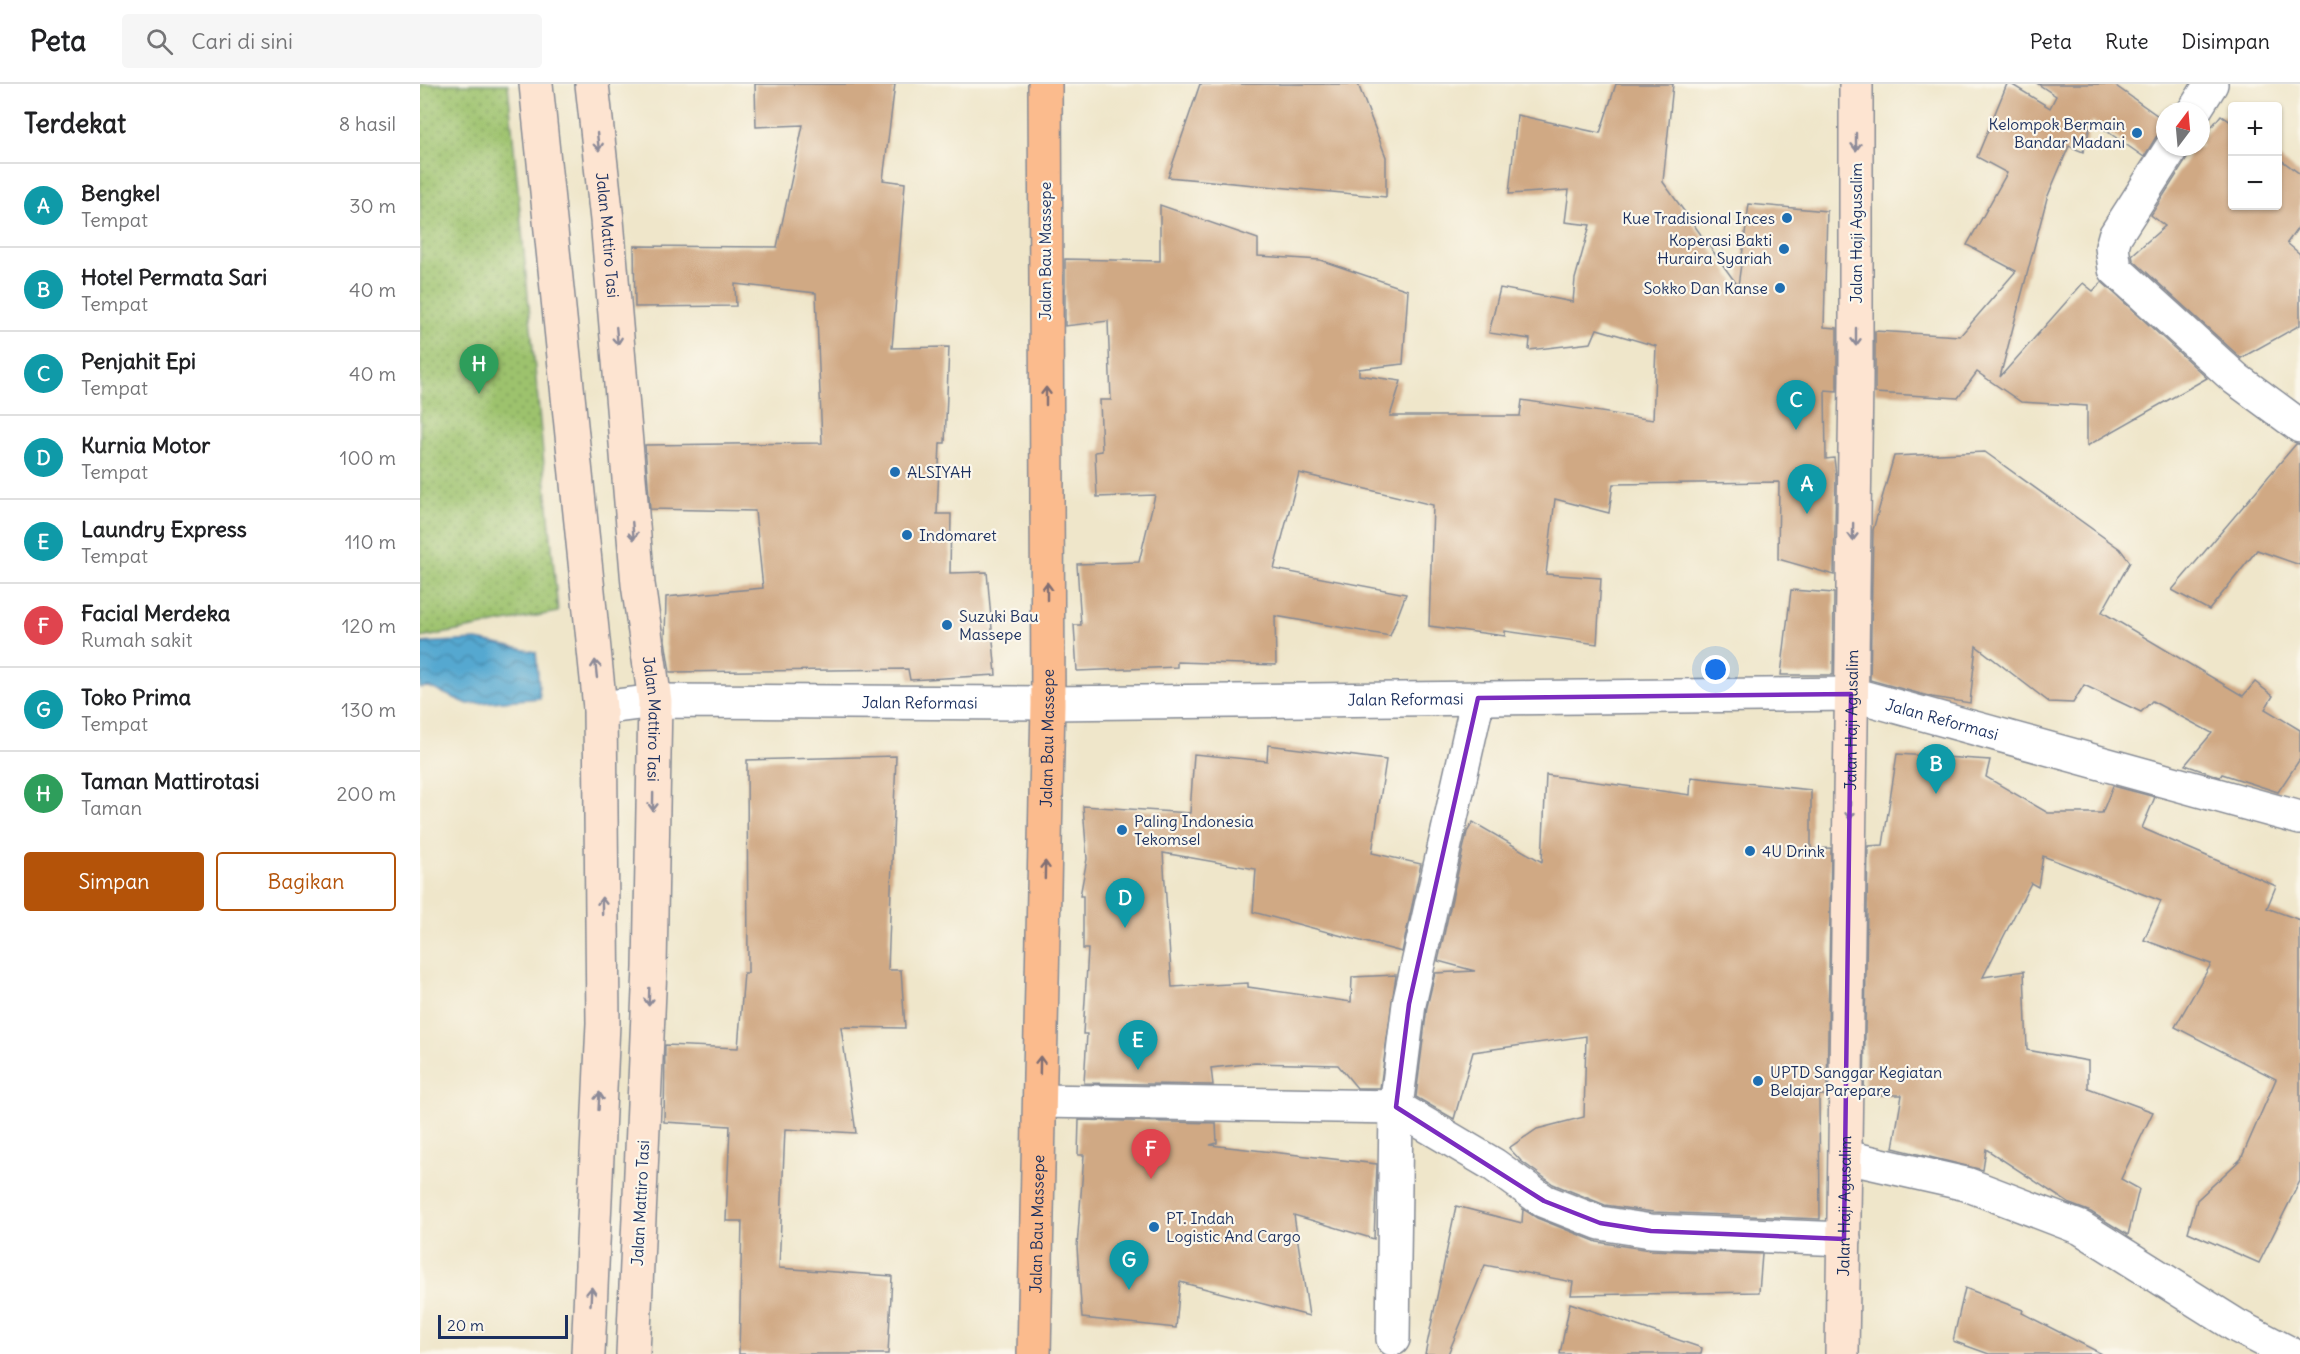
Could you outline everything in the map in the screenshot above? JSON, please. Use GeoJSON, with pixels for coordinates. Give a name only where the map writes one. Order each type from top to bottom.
{"type":"FeatureCollection","features":[{"type":"Feature","properties":{"kind":"highway","name":"Jalan Bau Massepe"},"geometry":{"type":"LineString","coordinates":[[1034,1354],[1048,703],[1045,84]]}},
{"type":"Feature","properties":{"kind":"main road"},"geometry":{"type":"LineString","coordinates":[[536,84],[600,708],[603,1023],[588,1354]]}},
{"type":"Feature","properties":{"kind":"main road","name":"Jalan Mattiro Tasi"},"geometry":{"type":"LineString","coordinates":[[592,84],[638,585],[655,701],[650,968],[633,1354]]}},
{"type":"Feature","properties":{"kind":"main road","name":"Jalan Haji Agusalim"},"geometry":{"type":"LineString","coordinates":[[1842,1354],[1856,379],[1856,84]]}},
{"type":"Feature","properties":{"kind":"street"},"geometry":{"type":"LineString","coordinates":[[2200,102],[2211,84]]}},
{"type":"Feature","properties":{"kind":"street"},"geometry":{"type":"LineString","coordinates":[[2166,156],[2115,236],[2112,248],[2115,269],[2236,380],[2300,426]]}},
{"type":"Feature","properties":{"kind":"street","name":"Jalan Reformasi"},"geometry":{"type":"LineString","coordinates":[[600,708],[655,701],[1048,703],[1851,694],[2300,818]]}},
{"type":"Feature","properties":{"kind":"street"},"geometry":{"type":"LineString","coordinates":[[1393,1340],[1396,1107],[1409,1004],[1478,698]]}},
{"type":"Feature","properties":{"kind":"street"},"geometry":{"type":"LineString","coordinates":[[1040,1101],[1396,1107],[1494,1166],[1544,1201],[1600,1223],[1651,1231],[1844,1239]]}},
{"type":"Feature","properties":{"kind":"street"},"geometry":{"type":"LineString","coordinates":[[1846,1157],[1966,1184],[2081,1228],[2237,1326],[2291,1354]]}},
{"type":"Feature","properties":{"kind":"highlighted area"},"geometry":{"type":"Polygon","coordinates":[[[1851,694],[1844,1239],[1651,1231],[1600,1223],[1544,1201],[1396,1107],[1409,1004],[1478,698],[1851,694]]]}},
{"type":"Feature","properties":{"kind":"green space"},"geometry":{"type":"Polygon","coordinates":[[[420,84],[508,84],[558,612],[420,638],[420,84]]]}},
{"type":"Feature","properties":{"kind":"water"},"geometry":{"type":"Polygon","coordinates":[[[477,640],[536,652],[540,698],[468,704],[429,687],[420,688],[420,643],[477,640]]]}},
{"type":"Feature","properties":{"kind":"building"},"geometry":{"type":"Polygon","coordinates":[[[755,84],[895,84],[883,180],[905,183],[892,348],[949,347],[945,443],[940,443],[937,514],[951,514],[950,573],[987,572],[996,675],[910,680],[908,669],[670,672],[665,640],[666,597],[763,588],[755,511],[650,509],[645,445],[822,443],[816,293],[735,284],[736,306],[635,307],[634,246],[777,247],[803,125],[756,127],[755,84]]]}},
{"type":"Feature","properties":{"kind":"building"},"geometry":{"type":"Polygon","coordinates":[[[1200,84],[1358,84],[1386,157],[1386,197],[1168,177],[1200,84]]]}},
{"type":"Feature","properties":{"kind":"building"},"geometry":{"type":"Polygon","coordinates":[[[1616,84],[1673,84],[1663,182],[1738,286],[1749,204],[1827,211],[1824,327],[1837,328],[1837,391],[1825,390],[1826,459],[1834,458],[1836,475],[1834,575],[1778,559],[1779,482],[1613,484],[1609,513],[1555,499],[1546,574],[1601,578],[1597,644],[1505,631],[1505,636],[1429,626],[1433,505],[1299,473],[1274,569],[1406,594],[1390,636],[1275,616],[1276,665],[1177,662],[1177,667],[1077,671],[1074,625],[1081,625],[1077,564],[1139,562],[1155,495],[1097,497],[1095,452],[1102,451],[1100,400],[1111,400],[1108,321],[1065,326],[1065,259],[1160,261],[1160,205],[1258,239],[1258,256],[1320,260],[1408,290],[1403,364],[1359,369],[1359,375],[1401,381],[1390,416],[1520,416],[1522,400],[1653,420],[1656,346],[1597,329],[1591,343],[1529,350],[1530,339],[1489,333],[1500,288],[1573,302],[1575,279],[1590,225],[1565,222],[1569,190],[1509,194],[1517,115],[1600,133],[1616,84]]]}},
{"type":"Feature","properties":{"kind":"building"},"geometry":{"type":"Polygon","coordinates":[[[2007,84],[2011,84],[2050,108],[2056,96],[2038,84],[2113,84],[2156,115],[2156,137],[2144,157],[2092,121],[2083,152],[2069,146],[2047,198],[2000,377],[2083,283],[2093,291],[2102,282],[2207,378],[2087,446],[2087,406],[2021,402],[1977,372],[1958,398],[1875,393],[1875,331],[1960,336],[2016,271],[1967,245],[2007,173],[1977,157],[2007,84]]]}},
{"type":"Feature","properties":{"kind":"building"},"geometry":{"type":"Polygon","coordinates":[[[2221,115],[2228,120],[2228,210],[2282,210],[2282,161],[2300,174],[2300,225],[2287,243],[2300,254],[2300,325],[2241,358],[2133,260],[2132,255],[2165,226],[2151,215],[2188,156],[2210,156],[2210,129],[2221,115]]]}},
{"type":"Feature","properties":{"kind":"building"},"geometry":{"type":"Polygon","coordinates":[[[2296,444],[2300,444],[2300,565],[2257,550],[2209,610],[2172,590],[2296,444]]]}},
{"type":"Feature","properties":{"kind":"building"},"geometry":{"type":"Polygon","coordinates":[[[1985,452],[2120,549],[2130,562],[2102,612],[2243,696],[2255,682],[2273,696],[2265,709],[2300,730],[2300,759],[2278,792],[2185,765],[2212,733],[2152,701],[2141,712],[2084,685],[2073,703],[2049,702],[1976,646],[1970,703],[1932,697],[1870,680],[1873,530],[1894,456],[1985,452]]]}},
{"type":"Feature","properties":{"kind":"building"},"geometry":{"type":"Polygon","coordinates":[[[1791,590],[1834,593],[1833,675],[1781,675],[1791,590]]]}},
{"type":"Feature","properties":{"kind":"building"},"geometry":{"type":"Polygon","coordinates":[[[1268,745],[1386,760],[1372,853],[1421,864],[1402,952],[1253,912],[1256,869],[1163,853],[1172,987],[1248,983],[1248,987],[1351,1002],[1352,977],[1396,975],[1380,1088],[1357,1088],[1338,1065],[1255,1063],[1211,1068],[1213,1085],[1084,1083],[1087,1034],[1083,1034],[1088,949],[1083,949],[1083,896],[1080,896],[1087,859],[1083,806],[1190,813],[1194,754],[1267,761],[1268,745]]]}},
{"type":"Feature","properties":{"kind":"building"},"geometry":{"type":"Polygon","coordinates":[[[1897,754],[1990,760],[1986,777],[2048,813],[2102,813],[2113,786],[2155,797],[2142,828],[2276,886],[2267,908],[2300,920],[2300,1181],[2259,1263],[2188,1232],[2197,1200],[2241,1159],[2276,1079],[2175,1027],[2211,964],[2144,940],[2161,901],[2043,856],[2038,887],[2031,883],[1983,977],[2024,971],[2027,1050],[2088,1061],[2088,1088],[2153,1112],[2121,1179],[2139,1189],[2128,1235],[2091,1212],[2070,1204],[1986,1149],[1983,1170],[1893,1148],[1902,1095],[1864,1095],[1868,846],[1883,845],[1897,754]]]}},
{"type":"Feature","properties":{"kind":"building"},"geometry":{"type":"Polygon","coordinates":[[[896,756],[888,970],[901,970],[905,1028],[841,1027],[856,1133],[785,1129],[779,1268],[892,1276],[888,1354],[739,1354],[742,1221],[726,1221],[730,1126],[664,1122],[665,1045],[738,1048],[744,973],[748,973],[747,760],[896,756]]]}},
{"type":"Feature","properties":{"kind":"building"},"geometry":{"type":"Polygon","coordinates":[[[1546,775],[1690,795],[1691,777],[1811,790],[1811,849],[1831,848],[1827,1095],[1819,1095],[1820,1219],[1653,1212],[1605,1205],[1553,1184],[1521,1161],[1509,1148],[1537,1129],[1584,1117],[1586,1036],[1473,1052],[1454,1119],[1416,1097],[1427,1007],[1435,973],[1475,971],[1438,961],[1467,832],[1473,822],[1542,862],[1546,775]]]}},
{"type":"Feature","properties":{"kind":"building"},"geometry":{"type":"Polygon","coordinates":[[[1079,1120],[1216,1123],[1217,1143],[1210,1145],[1377,1164],[1374,1239],[1294,1215],[1309,1316],[1180,1282],[1176,1328],[1082,1318],[1077,1247],[1084,1155],[1078,1155],[1079,1120]]]}},
{"type":"Feature","properties":{"kind":"building"},"geometry":{"type":"Polygon","coordinates":[[[1456,1206],[1522,1223],[1523,1209],[1537,1218],[1597,1242],[1650,1250],[1762,1254],[1759,1292],[1571,1295],[1573,1282],[1485,1265],[1448,1354],[1425,1354],[1456,1206]]]}},
{"type":"Feature","properties":{"kind":"building"},"geometry":{"type":"Polygon","coordinates":[[[1965,1288],[2023,1310],[2022,1313],[2102,1354],[1989,1354],[1953,1341],[1965,1288]]]}},
{"type":"Feature","properties":{"kind":"building"},"geometry":{"type":"Polygon","coordinates":[[[1570,1303],[1702,1348],[1701,1354],[1560,1354],[1570,1303]]]}},
{"type":"Feature","properties":{"kind":"place","name":"Kelompok Bermain Bandar Madani"},"geometry":{"type":"Point","coordinates":[2137,133]}},
{"type":"Feature","properties":{"kind":"place","name":"Kue Tradisional Inces"},"geometry":{"type":"Point","coordinates":[1787,218]}},
{"type":"Feature","properties":{"kind":"place","name":"Koperasi Bakti Huraira Syariah"},"geometry":{"type":"Point","coordinates":[1784,249]}},
{"type":"Feature","properties":{"kind":"place","name":"Sokko Dan Kanse"},"geometry":{"type":"Point","coordinates":[1780,288]}},
{"type":"Feature","properties":{"kind":"place","name":"Taman Mattirotasi"},"geometry":{"type":"Point","coordinates":[479,394]}},
{"type":"Feature","properties":{"kind":"place","name":"Penjahit Epi"},"geometry":{"type":"Point","coordinates":[1796,430]}},
{"type":"Feature","properties":{"kind":"place","name":"ALSIYAH"},"geometry":{"type":"Point","coordinates":[895,472]}},
{"type":"Feature","properties":{"kind":"place","name":"Bengkel"},"geometry":{"type":"Point","coordinates":[1807,514]}},
{"type":"Feature","properties":{"kind":"place","name":"Indomaret"},"geometry":{"type":"Point","coordinates":[907,535]}},
{"type":"Feature","properties":{"kind":"place","name":"Suzuki Bau Massepe"},"geometry":{"type":"Point","coordinates":[947,625]}},
{"type":"Feature","properties":{"kind":"place","name":"Hotel Permata Sari"},"geometry":{"type":"Point","coordinates":[1936,794]}},
{"type":"Feature","properties":{"kind":"place","name":"Paling Indonesia Tekomsel"},"geometry":{"type":"Point","coordinates":[1122,830]}},
{"type":"Feature","properties":{"kind":"place","name":"4U Drink"},"geometry":{"type":"Point","coordinates":[1750,851]}},
{"type":"Feature","properties":{"kind":"place","name":"Kurnia Motor"},"geometry":{"type":"Point","coordinates":[1125,928]}},
{"type":"Feature","properties":{"kind":"place","name":"Laundry Express"},"geometry":{"type":"Point","coordinates":[1138,1070]}},
{"type":"Feature","properties":{"kind":"place","name":"UPTD Sanggar Kegiatan Belajar Parepare"},"geometry":{"type":"Point","coordinates":[1758,1081]}},
{"type":"Feature","properties":{"kind":"place","name":"Facial Merdeka"},"geometry":{"type":"Point","coordinates":[1151,1179]}},
{"type":"Feature","properties":{"kind":"place","name":"PT. Indah Logistic And Cargo"},"geometry":{"type":"Point","coordinates":[1154,1227]}},
{"type":"Feature","properties":{"kind":"place","name":"Toko Prima"},"geometry":{"type":"Point","coordinates":[1129,1290]}}]}
